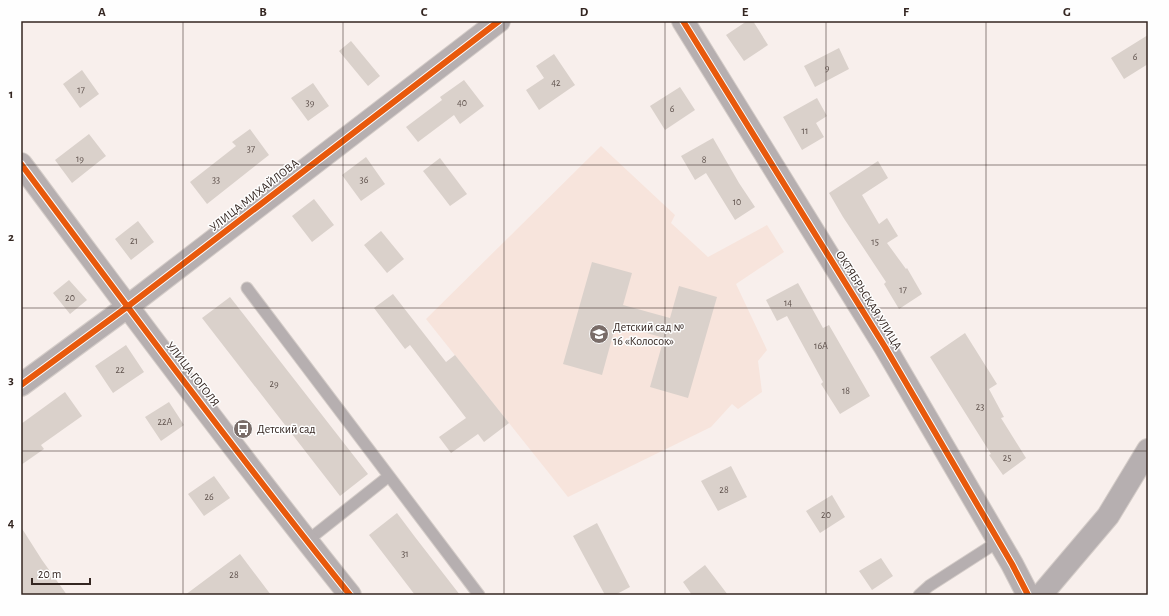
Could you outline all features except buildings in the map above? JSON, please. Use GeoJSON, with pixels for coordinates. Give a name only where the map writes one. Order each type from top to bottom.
{"type":"FeatureCollection","features":[{"type":"Feature","properties":{"kind":"street","name":"УЛИЦА МИХАЙЛОВА"},"geometry":{"type":"LineString","coordinates":[[21,385],[127,307],[499,21]]}},
{"type":"Feature","properties":{"kind":"street","name":"ОКТЯБРЬСКАЯ УЛИЦА"},"geometry":{"type":"LineString","coordinates":[[684,21],[885,347],[999,541],[1028,595]]}},
{"type":"Feature","properties":{"kind":"street","name":"УЛИЦА ГОГОЛЯ"},"geometry":{"type":"LineString","coordinates":[[21,164],[127,307],[350,595]]}},
{"type":"Feature","properties":{"kind":"street"},"geometry":{"type":"LineString","coordinates":[[1041,595],[1108,516],[1148,450]]}},
{"type":"Feature","properties":{"kind":"lane"},"geometry":{"type":"LineString","coordinates":[[247,288],[479,595]]}},
{"type":"Feature","properties":{"kind":"lane"},"geometry":{"type":"LineString","coordinates":[[307,541],[389,476]]}},
{"type":"Feature","properties":{"kind":"lane"},"geometry":{"type":"LineString","coordinates":[[919,595],[929,586],[999,541]]}},
{"type":"Feature","properties":{"kind":"shaded area","name":"Детский сад № 16 «Колосок»"},"geometry":{"type":"Polygon","coordinates":[[[601,146],[675,215],[671,223],[708,257],[767,225],[784,252],[736,284],[767,350],[758,361],[762,392],[738,409],[732,404],[711,427],[568,497],[426,319],[601,146]]]}},
{"type":"Feature","properties":{"kind":"cycle path"},"geometry":{"type":"LineString","coordinates":[[21,385],[127,307],[499,21]]}},
{"type":"Feature","properties":{"kind":"cycle path"},"geometry":{"type":"LineString","coordinates":[[683,21],[885,347],[1012,564],[1028,595]]}},
{"type":"Feature","properties":{"kind":"cycle path"},"geometry":{"type":"LineString","coordinates":[[21,164],[225,435],[350,595]]}},
{"type":"Feature","properties":{"kind":"place","name":"Детский сад № 16 «Колосок»"},"geometry":{"type":"Point","coordinates":[599,334]}},
{"type":"Feature","properties":{"kind":"place","name":"Детский сад"},"geometry":{"type":"Point","coordinates":[243,429]}}]}
